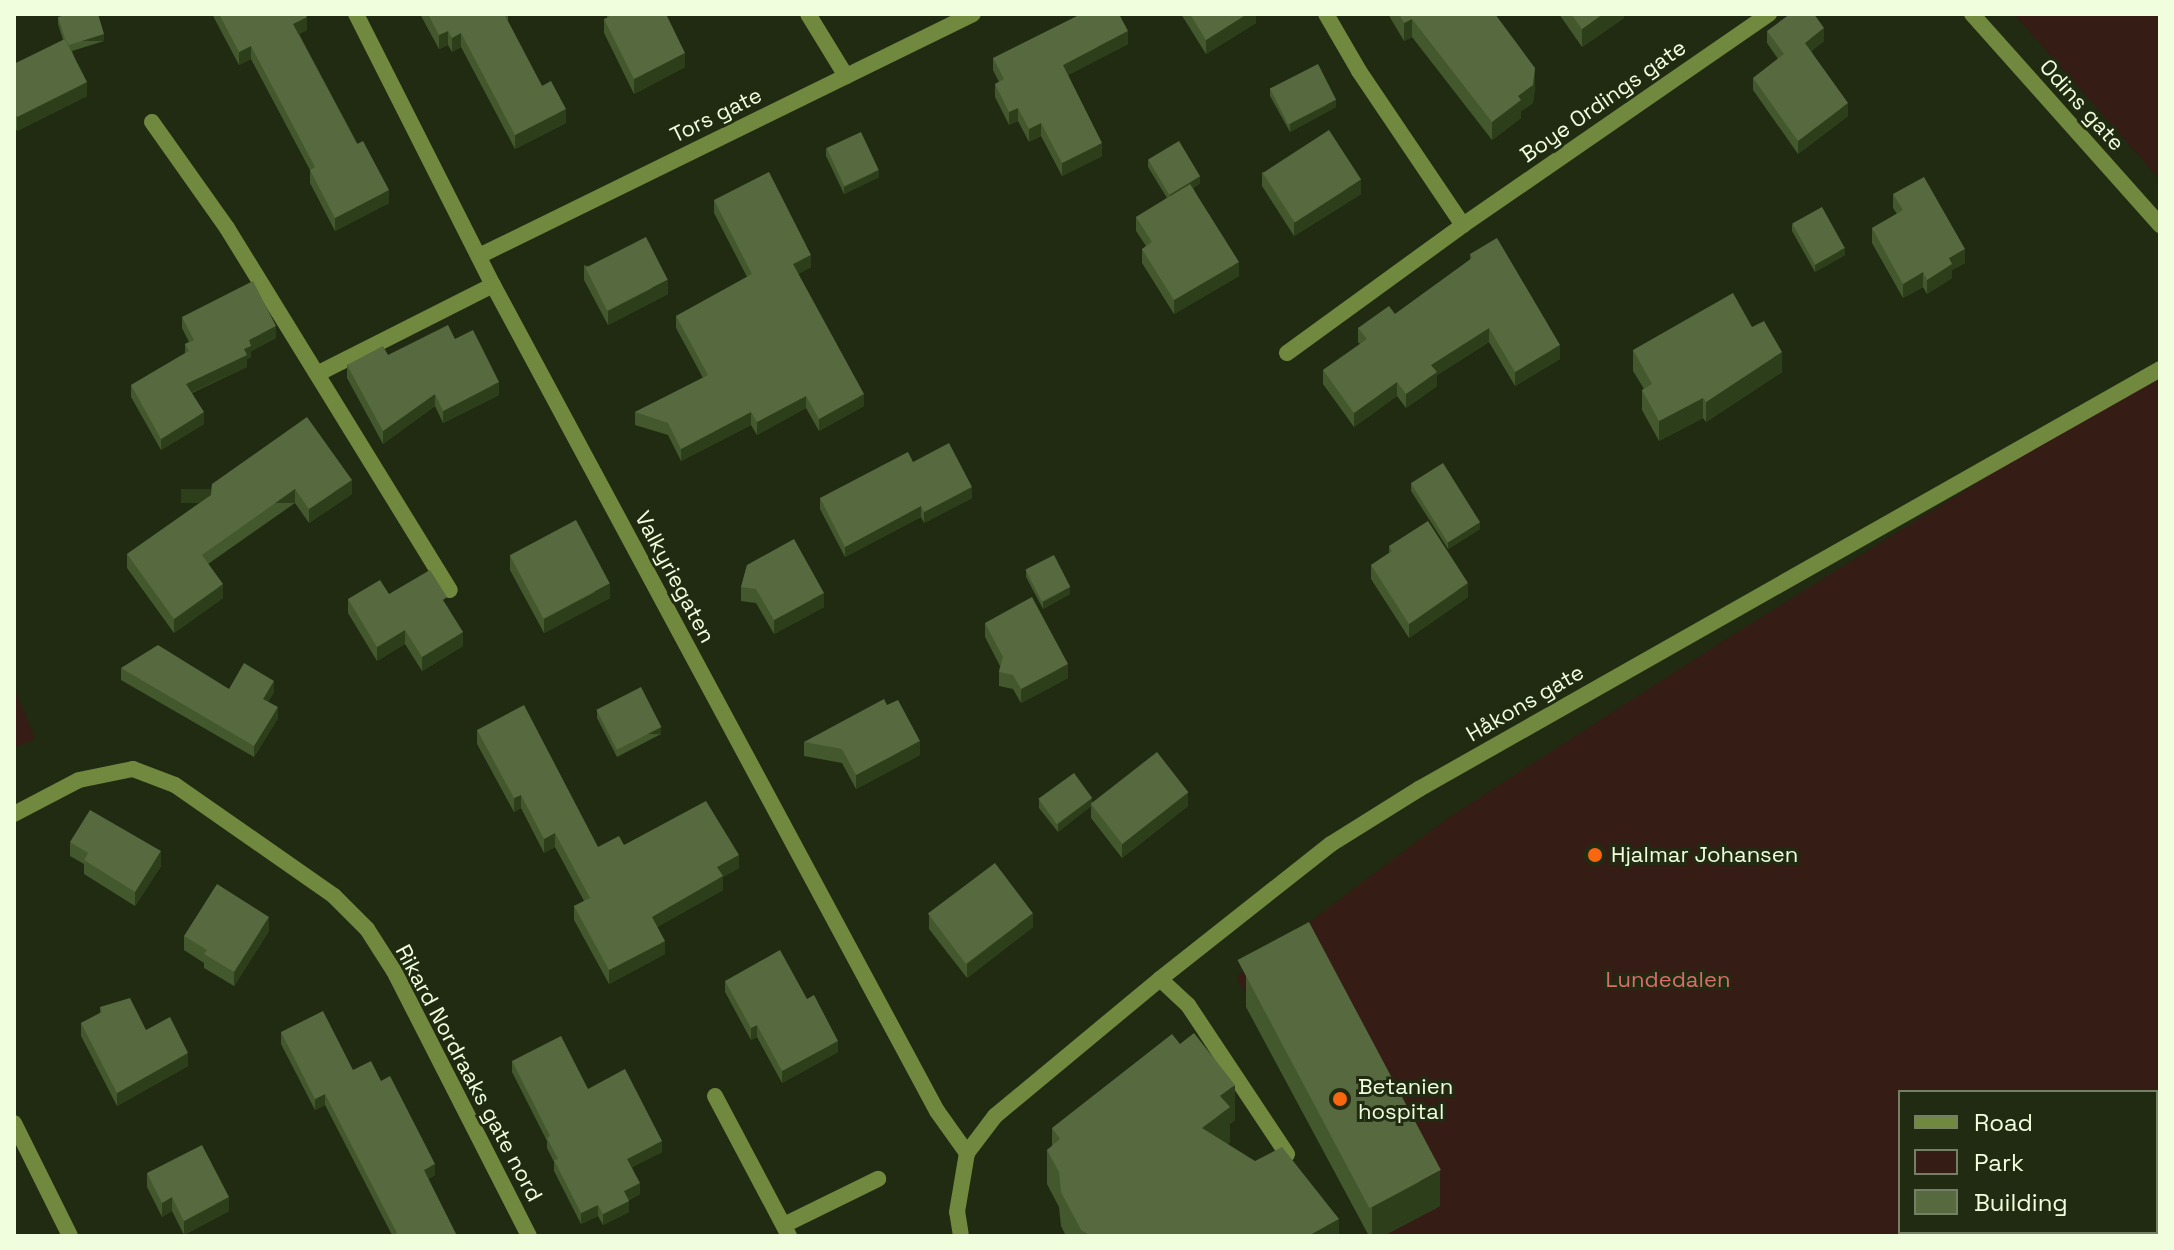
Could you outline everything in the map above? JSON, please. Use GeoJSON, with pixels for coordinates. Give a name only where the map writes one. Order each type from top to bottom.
{"type":"FeatureCollection","features":[{"type":"Feature","properties":{"kind":"street","name":"Valkyriegaten"},"geometry":{"type":"LineString","coordinates":[[356,14],[493,285],[937,1111],[967,1153]]}},
{"type":"Feature","properties":{"kind":"street"},"geometry":{"type":"LineString","coordinates":[[808,14],[846,76]]}},
{"type":"Feature","properties":{"kind":"street","name":"Tors gate"},"geometry":{"type":"LineString","coordinates":[[479,256],[973,14]]}},
{"type":"Feature","properties":{"kind":"street"},"geometry":{"type":"LineString","coordinates":[[1326,14],[1463,225]]}},
{"type":"Feature","properties":{"kind":"street","name":"Boye Ordings gate"},"geometry":{"type":"LineString","coordinates":[[1287,353],[1463,225],[1769,14]]}},
{"type":"Feature","properties":{"kind":"street","name":"Odins gate"},"geometry":{"type":"LineString","coordinates":[[1972,14],[2160,225]]}},
{"type":"Feature","properties":{"kind":"street"},"geometry":{"type":"LineString","coordinates":[[152,122],[227,228],[450,590]]}},
{"type":"Feature","properties":{"kind":"street"},"geometry":{"type":"LineString","coordinates":[[317,374],[493,285]]}},
{"type":"Feature","properties":{"kind":"street","name":"Håkons gate"},"geometry":{"type":"LineString","coordinates":[[967,1153],[995,1116],[1160,979],[1331,844],[1419,789],[2160,369]]}},
{"type":"Feature","properties":{"kind":"street","name":"Rikard Nordraaks gate nord"},"geometry":{"type":"LineString","coordinates":[[14,814],[79,780],[133,769],[175,785],[334,896],[367,929],[394,971],[529,1236]]}},
{"type":"Feature","properties":{"kind":"street"},"geometry":{"type":"LineString","coordinates":[[1160,979],[1188,1005],[1287,1154]]}},
{"type":"Feature","properties":{"kind":"street"},"geometry":{"type":"LineString","coordinates":[[715,1096],[786,1231],[878,1179]]}},
{"type":"Feature","properties":{"kind":"street"},"geometry":{"type":"LineString","coordinates":[[14,1123],[70,1236]]}},
{"type":"Feature","properties":{"kind":"street"},"geometry":{"type":"LineString","coordinates":[[961,1236],[957,1212],[967,1153]]}},
{"type":"Feature","properties":{"kind":"green space"},"geometry":{"type":"Polygon","coordinates":[[[2014,14],[2160,14],[2160,180],[2014,14]]]}},
{"type":"Feature","properties":{"kind":"green space","name":"Lundedalen"},"geometry":{"type":"Polygon","coordinates":[[[2160,369],[2160,1236],[1390,1236],[1236,977],[1448,818],[1734,634],[2160,369]]]}},
{"type":"Feature","properties":{"kind":"green space"},"geometry":{"type":"Polygon","coordinates":[[[14,687],[35,739],[14,748],[14,687]]]}},
{"type":"Feature","properties":{"kind":"building"},"geometry":{"type":"Polygon","coordinates":[[[98,14],[104,34],[69,45],[58,17],[98,14]]]}},
{"type":"Feature","properties":{"kind":"building"},"geometry":{"type":"Polygon","coordinates":[[[219,14],[305,14],[307,17],[293,24],[357,144],[363,141],[389,190],[335,218],[310,170],[315,167],[251,46],[239,52],[219,14]]]}},
{"type":"Feature","properties":{"kind":"building"},"geometry":{"type":"Polygon","coordinates":[[[428,14],[504,14],[542,86],[551,81],[566,109],[515,135],[461,33],[452,38],[448,31],[439,35],[428,14]]]}},
{"type":"Feature","properties":{"kind":"building"},"geometry":{"type":"Polygon","coordinates":[[[607,14],[666,14],[685,53],[634,79],[604,19],[609,17],[607,14]]]}},
{"type":"Feature","properties":{"kind":"building"},"geometry":{"type":"Polygon","coordinates":[[[1081,14],[1119,14],[1128,31],[1063,65],[1102,143],[1062,163],[1041,123],[1029,129],[1018,108],[1009,112],[995,84],[1004,79],[993,58],[1081,14]]]}},
{"type":"Feature","properties":{"kind":"building"},"geometry":{"type":"Polygon","coordinates":[[[1190,14],[1247,14],[1206,40],[1190,14]]]}},
{"type":"Feature","properties":{"kind":"building"},"geometry":{"type":"Polygon","coordinates":[[[1399,14],[1495,14],[1535,68],[1533,85],[1518,96],[1521,100],[1492,122],[1412,19],[1404,23],[1399,14]]]}},
{"type":"Feature","properties":{"kind":"building"},"geometry":{"type":"Polygon","coordinates":[[[1571,14],[1603,14],[1582,29],[1571,14]]]}},
{"type":"Feature","properties":{"kind":"building"},"geometry":{"type":"Polygon","coordinates":[[[1790,14],[1814,14],[1824,28],[1805,43],[1848,103],[1798,141],[1753,78],[1784,54],[1767,31],[1790,14]]]}},
{"type":"Feature","properties":{"kind":"building"},"geometry":{"type":"Polygon","coordinates":[[[65,39],[87,82],[17,117],[14,110],[14,64],[65,39]]]}},
{"type":"Feature","properties":{"kind":"building"},"geometry":{"type":"Polygon","coordinates":[[[1318,64],[1336,100],[1288,124],[1270,89],[1318,64]]]}},
{"type":"Feature","properties":{"kind":"building"},"geometry":{"type":"Polygon","coordinates":[[[1329,130],[1361,179],[1295,223],[1263,173],[1329,130]]]}},
{"type":"Feature","properties":{"kind":"building"},"geometry":{"type":"Polygon","coordinates":[[[861,132],[879,170],[844,186],[827,148],[861,132]]]}},
{"type":"Feature","properties":{"kind":"building"},"geometry":{"type":"Polygon","coordinates":[[[1179,141],[1200,176],[1169,195],[1148,160],[1179,141]]]}},
{"type":"Feature","properties":{"kind":"building"},"geometry":{"type":"Polygon","coordinates":[[[769,172],[811,255],[793,264],[864,394],[819,419],[806,396],[757,422],[751,412],[681,449],[668,423],[635,412],[708,375],[676,316],[752,274],[714,200],[769,172]]]}},
{"type":"Feature","properties":{"kind":"building"},"geometry":{"type":"Polygon","coordinates":[[[1924,177],[1965,249],[1949,258],[1952,264],[1927,280],[1923,272],[1903,284],[1872,228],[1903,210],[1893,194],[1924,177]]]}},
{"type":"Feature","properties":{"kind":"building"},"geometry":{"type":"Polygon","coordinates":[[[1190,184],[1239,262],[1174,300],[1142,249],[1152,242],[1136,217],[1190,184]]]}},
{"type":"Feature","properties":{"kind":"building"},"geometry":{"type":"Polygon","coordinates":[[[1822,207],[1845,248],[1815,265],[1792,223],[1822,207]]]}},
{"type":"Feature","properties":{"kind":"building"},"geometry":{"type":"Polygon","coordinates":[[[646,237],[668,280],[607,311],[585,268],[646,237]]]}},
{"type":"Feature","properties":{"kind":"building"},"geometry":{"type":"Polygon","coordinates":[[[1497,238],[1560,345],[1515,372],[1489,328],[1431,365],[1437,372],[1406,394],[1397,382],[1354,413],[1323,370],[1367,339],[1358,328],[1389,306],[1395,314],[1472,258],[1470,254],[1497,238]]]}},
{"type":"Feature","properties":{"kind":"building"},"geometry":{"type":"Polygon","coordinates":[[[253,281],[276,326],[249,340],[251,346],[244,349],[247,355],[186,384],[204,412],[161,439],[131,385],[189,351],[185,344],[194,340],[182,317],[253,281]]]}},
{"type":"Feature","properties":{"kind":"building"},"geometry":{"type":"Polygon","coordinates":[[[1733,293],[1752,327],[1764,321],[1782,352],[1706,402],[1703,398],[1659,421],[1642,390],[1652,384],[1633,350],[1733,293]]]}},
{"type":"Feature","properties":{"kind":"building"},"geometry":{"type":"Polygon","coordinates":[[[448,325],[455,339],[473,330],[499,382],[443,411],[435,394],[383,431],[347,365],[383,346],[388,355],[448,325]]]}},
{"type":"Feature","properties":{"kind":"building"},"geometry":{"type":"Polygon","coordinates":[[[307,417],[352,480],[309,509],[295,489],[202,555],[223,584],[174,619],[127,554],[211,495],[212,484],[307,417]]]}},
{"type":"Feature","properties":{"kind":"building"},"geometry":{"type":"Polygon","coordinates":[[[949,443],[972,487],[924,512],[921,506],[845,547],[820,498],[908,452],[913,462],[949,443]]]}},
{"type":"Feature","properties":{"kind":"building"},"geometry":{"type":"Polygon","coordinates":[[[1443,463],[1480,522],[1448,543],[1411,483],[1443,463]]]}},
{"type":"Feature","properties":{"kind":"building"},"geometry":{"type":"Polygon","coordinates":[[[576,520],[610,584],[544,619],[510,555],[576,520]]]}},
{"type":"Feature","properties":{"kind":"building"},"geometry":{"type":"Polygon","coordinates":[[[1428,521],[1468,583],[1409,624],[1371,565],[1392,551],[1389,546],[1428,521]]]}},
{"type":"Feature","properties":{"kind":"building"},"geometry":{"type":"Polygon","coordinates":[[[794,539],[824,593],[774,620],[756,589],[741,587],[747,565],[794,539]]]}},
{"type":"Feature","properties":{"kind":"building"},"geometry":{"type":"Polygon","coordinates":[[[1054,555],[1070,587],[1042,602],[1025,570],[1054,555]]]}},
{"type":"Feature","properties":{"kind":"building"},"geometry":{"type":"Polygon","coordinates":[[[430,570],[447,597],[443,600],[463,632],[422,657],[405,630],[377,647],[348,599],[380,580],[389,594],[430,570]]]}},
{"type":"Feature","properties":{"kind":"building"},"geometry":{"type":"Polygon","coordinates":[[[1032,597],[1068,664],[1021,689],[1013,675],[999,672],[1003,657],[985,623],[1032,597]]]}},
{"type":"Feature","properties":{"kind":"building"},"geometry":{"type":"Polygon","coordinates":[[[158,645],[229,689],[244,663],[274,681],[263,699],[278,707],[254,746],[121,668],[158,645]]]}},
{"type":"Feature","properties":{"kind":"building"},"geometry":{"type":"Polygon","coordinates":[[[641,687],[661,727],[617,750],[596,710],[641,687]]]}},
{"type":"Feature","properties":{"kind":"building"},"geometry":{"type":"Polygon","coordinates":[[[884,699],[887,705],[898,700],[920,741],[856,775],[842,749],[804,742],[884,699]]]}},
{"type":"Feature","properties":{"kind":"building"},"geometry":{"type":"Polygon","coordinates":[[[524,705],[598,847],[619,836],[624,845],[706,801],[739,855],[717,867],[723,876],[652,917],[665,941],[609,970],[574,906],[590,898],[555,833],[544,839],[521,795],[514,798],[477,730],[524,705]]]}},
{"type":"Feature","properties":{"kind":"building"},"geometry":{"type":"Polygon","coordinates":[[[1157,752],[1188,792],[1122,844],[1091,804],[1157,752]]]}},
{"type":"Feature","properties":{"kind":"building"},"geometry":{"type":"Polygon","coordinates":[[[1074,773],[1092,798],[1057,824],[1038,799],[1074,773]]]}},
{"type":"Feature","properties":{"kind":"building"},"geometry":{"type":"Polygon","coordinates":[[[90,810],[161,851],[135,892],[84,860],[88,853],[70,842],[90,810]]]}},
{"type":"Feature","properties":{"kind":"building"},"geometry":{"type":"Polygon","coordinates":[[[995,863],[1033,913],[966,964],[928,914],[995,863]]]}},
{"type":"Feature","properties":{"kind":"building"},"geometry":{"type":"Polygon","coordinates":[[[217,884],[269,917],[234,972],[204,954],[207,950],[184,936],[217,884]]]}},
{"type":"Feature","properties":{"kind":"building"},"geometry":{"type":"Polygon","coordinates":[[[1309,922],[1441,1170],[1369,1208],[1237,960],[1309,922]]]}},
{"type":"Feature","properties":{"kind":"building"},"geometry":{"type":"Polygon","coordinates":[[[780,950],[807,999],[814,995],[838,1041],[782,1071],[757,1025],[751,1028],[725,981],[780,950]]]}},
{"type":"Feature","properties":{"kind":"building"},"geometry":{"type":"Polygon","coordinates":[[[130,998],[146,1030],[170,1017],[188,1053],[117,1093],[81,1023],[102,1012],[100,1007],[130,998]]]}},
{"type":"Feature","properties":{"kind":"building"},"geometry":{"type":"Polygon","coordinates":[[[323,1011],[353,1070],[371,1061],[381,1081],[390,1076],[435,1164],[424,1170],[457,1236],[391,1236],[397,1233],[325,1094],[315,1099],[281,1032],[323,1011]]]}},
{"type":"Feature","properties":{"kind":"building"},"geometry":{"type":"Polygon","coordinates":[[[1194,1033],[1235,1085],[1220,1096],[1230,1107],[1202,1128],[1255,1161],[1282,1147],[1339,1219],[1308,1236],[1091,1236],[1081,1230],[1061,1192],[1059,1172],[1047,1150],[1060,1139],[1052,1128],[1172,1034],[1180,1044],[1194,1033]]]}},
{"type":"Feature","properties":{"kind":"building"},"geometry":{"type":"Polygon","coordinates":[[[561,1036],[588,1089],[625,1069],[662,1141],[627,1159],[640,1183],[624,1191],[629,1201],[603,1214],[598,1205],[581,1213],[554,1160],[558,1159],[547,1138],[550,1136],[512,1061],[561,1036]]]}},
{"type":"Feature","properties":{"kind":"building"},"geometry":{"type":"Polygon","coordinates":[[[202,1145],[229,1197],[184,1221],[172,1197],[162,1203],[147,1173],[202,1145]]]}},
{"type":"Feature","properties":{"kind":"place","name":"Hjalmar Johansen"},"geometry":{"type":"Point","coordinates":[1595,855]}},
{"type":"Feature","properties":{"kind":"place","name":"Betanien hospital"},"geometry":{"type":"Point","coordinates":[1340,1099]}}]}
